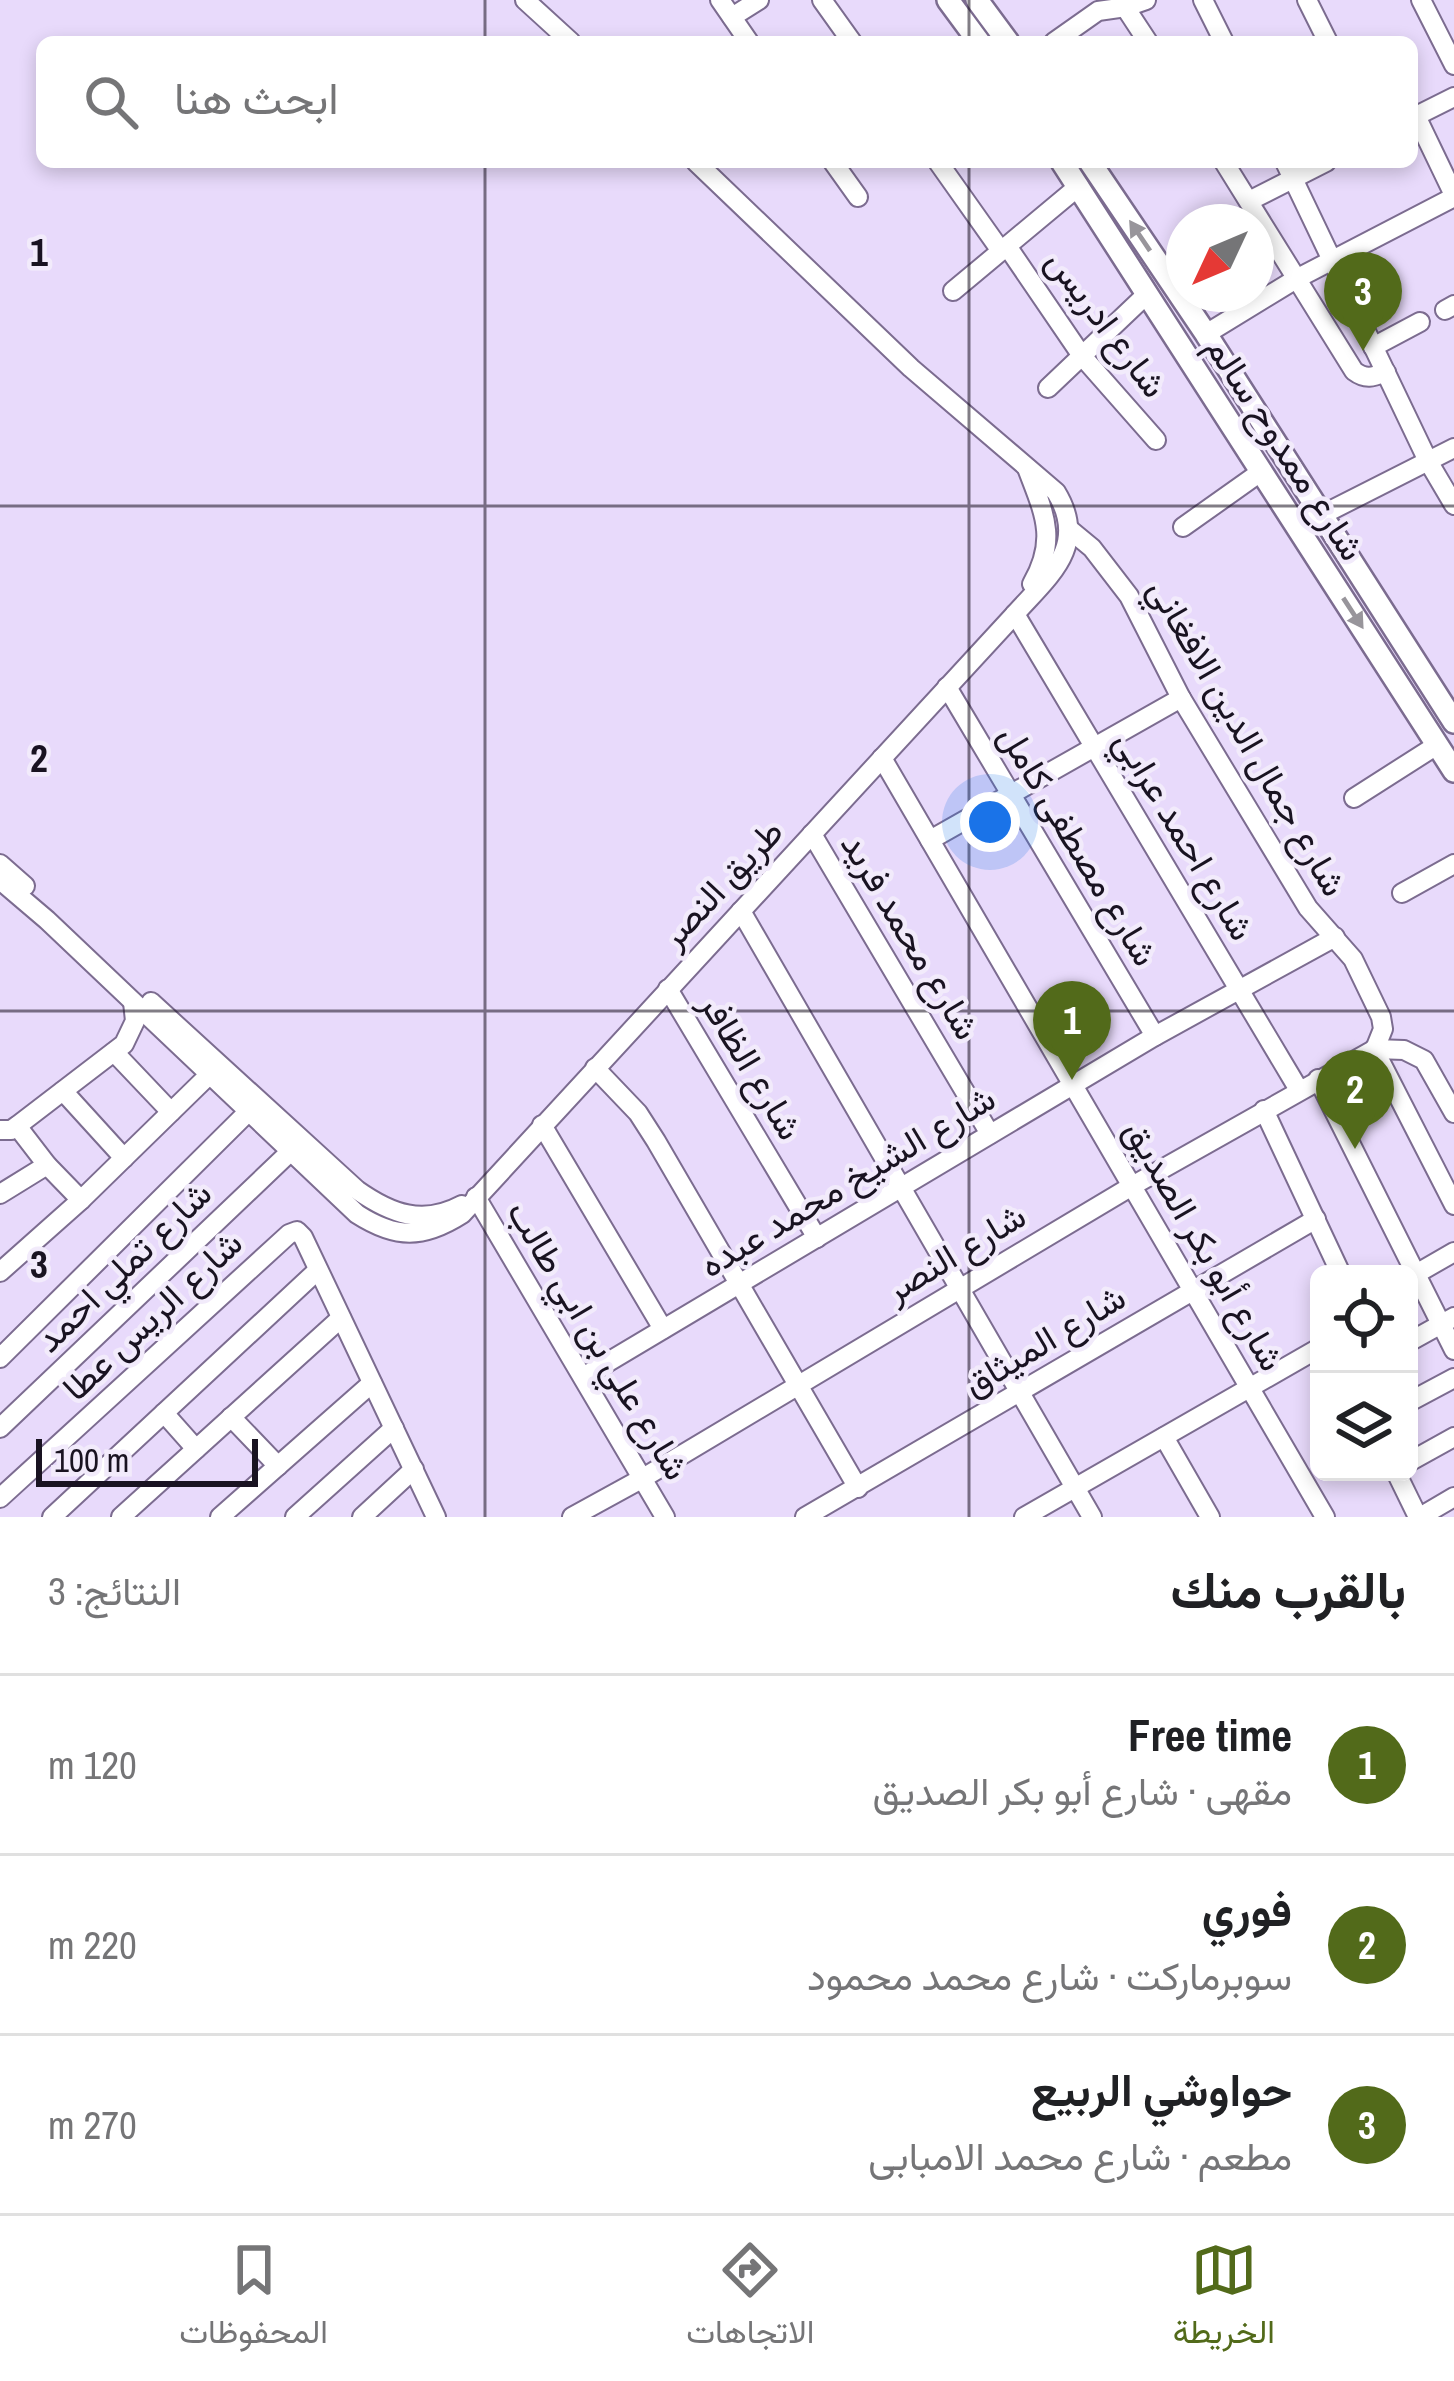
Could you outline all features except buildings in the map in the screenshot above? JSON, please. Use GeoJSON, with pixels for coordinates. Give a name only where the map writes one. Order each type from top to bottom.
{"type":"FeatureCollection","features":[{"type":"Feature","properties":{"kind":"main road"},"geometry":{"type":"LineString","coordinates":[[948,0],[972,36]]}},
{"type":"Feature","properties":{"kind":"main road"},"geometry":{"type":"LineString","coordinates":[[979,1],[1004,36]]}},
{"type":"Feature","properties":{"kind":"main road","name":"شارع ممدوح سالم"},"geometry":{"type":"LineString","coordinates":[[1066,168],[1454,771]]}},
{"type":"Feature","properties":{"kind":"main road","name":"شارع ممدوح سالم"},"geometry":{"type":"LineString","coordinates":[[1094,168],[1450,715]]}},
{"type":"Feature","properties":{"kind":"main road"},"geometry":{"type":"LineString","coordinates":[[1422,721],[1450,715]]}},
{"type":"Feature","properties":{"kind":"street"},"geometry":{"type":"LineString","coordinates":[[525,0],[564,36]]}},
{"type":"Feature","properties":{"kind":"street"},"geometry":{"type":"LineString","coordinates":[[720,0],[745,36]]}},
{"type":"Feature","properties":{"kind":"street"},"geometry":{"type":"LineString","coordinates":[[732,17],[759,0]]}},
{"type":"Feature","properties":{"kind":"street"},"geometry":{"type":"LineString","coordinates":[[822,0],[848,36]]}},
{"type":"Feature","properties":{"kind":"street"},"geometry":{"type":"LineString","coordinates":[[1203,0],[1221,36]]}},
{"type":"Feature","properties":{"kind":"street"},"geometry":{"type":"LineString","coordinates":[[1307,0],[1325,36]]}},
{"type":"Feature","properties":{"kind":"street"},"geometry":{"type":"LineString","coordinates":[[1421,0],[1454,65]]}},
{"type":"Feature","properties":{"kind":"street"},"geometry":{"type":"LineString","coordinates":[[1063,36],[1098,11],[1131,2],[1145,36]]}},
{"type":"Feature","properties":{"kind":"street"},"geometry":{"type":"LineString","coordinates":[[1418,115],[1454,97]]}},
{"type":"Feature","properties":{"kind":"street"},"geometry":{"type":"LineString","coordinates":[[1206,334],[1454,196],[1418,125]]}},
{"type":"Feature","properties":{"kind":"street","name":"شارع جمال الدين الافغاني"},"geometry":{"type":"LineString","coordinates":[[702,168],[911,368],[1056,492],[1069,529],[1092,548],[1129,596],[1181,698],[1308,908],[1353,959],[1381,1017],[1383,1029],[1375,1049]]}},
{"type":"Feature","properties":{"kind":"street"},"geometry":{"type":"LineString","coordinates":[[837,168],[858,196]]}},
{"type":"Feature","properties":{"kind":"street","name":"شارع ادريس"},"geometry":{"type":"LineString","coordinates":[[943,168],[1082,356],[1156,440]]}},
{"type":"Feature","properties":{"kind":"street"},"geometry":{"type":"LineString","coordinates":[[1228,168],[1354,371],[1371,378],[1386,372]]}},
{"type":"Feature","properties":{"kind":"street"},"geometry":{"type":"LineString","coordinates":[[1249,201],[1289,170],[1454,506]]}},
{"type":"Feature","properties":{"kind":"street"},"geometry":{"type":"LineString","coordinates":[[952,291],[1079,186]]}},
{"type":"Feature","properties":{"kind":"street"},"geometry":{"type":"LineString","coordinates":[[1048,388],[1147,293]]}},
{"type":"Feature","properties":{"kind":"street"},"geometry":{"type":"LineString","coordinates":[[1373,347],[1420,322]]}},
{"type":"Feature","properties":{"kind":"street"},"geometry":{"type":"LineString","coordinates":[[1298,527],[1454,448]]}},
{"type":"Feature","properties":{"kind":"street"},"geometry":{"type":"LineString","coordinates":[[1015,614],[1047,548],[1047,526],[1025,463]]}},
{"type":"Feature","properties":{"kind":"street"},"geometry":{"type":"LineString","coordinates":[[1183,527],[1262,471]]}},
{"type":"Feature","properties":{"kind":"street"},"geometry":{"type":"LineString","coordinates":[[1015,614],[1058,565],[1069,529]]}},
{"type":"Feature","properties":{"kind":"street","name":"طريق النصر"},"geometry":{"type":"LineString","coordinates":[[0,880],[357,1214],[398,1233],[421,1233],[443,1227],[462,1214],[1015,614]]}},
{"type":"Feature","properties":{"kind":"street","name":"شارع احمد عرابي"},"geometry":{"type":"LineString","coordinates":[[1015,614],[1299,1090]]}},
{"type":"Feature","properties":{"kind":"street","name":"شارع مصطفى كامل"},"geometry":{"type":"LineString","coordinates":[[947,687],[1155,1036]]}},
{"type":"Feature","properties":{"kind":"street"},"geometry":{"type":"LineString","coordinates":[[930,840],[1181,698]]}},
{"type":"Feature","properties":{"kind":"street"},"geometry":{"type":"LineString","coordinates":[[1354,798],[1437,745]]}},
{"type":"Feature","properties":{"kind":"street","name":"شارع أبو بكر الصديق"},"geometry":{"type":"LineString","coordinates":[[882,758],[1250,1389],[1310,1472]]}},
{"type":"Feature","properties":{"kind":"street","name":"شارع محمد فريد"},"geometry":{"type":"LineString","coordinates":[[812,834],[990,1134]]}},
{"type":"Feature","properties":{"kind":"street","name":"طريق النصر"},"geometry":{"type":"LineString","coordinates":[[0,864],[357,1190],[384,1209],[416,1216],[448,1212],[476,1197]]}},
{"type":"Feature","properties":{"kind":"street"},"geometry":{"type":"LineString","coordinates":[[1402,893],[1454,864]]}},
{"type":"Feature","properties":{"kind":"street"},"geometry":{"type":"LineString","coordinates":[[741,910],[1092,1517]]}},
{"type":"Feature","properties":{"kind":"street","name":"شارع الشيخ محمد عبده"},"geometry":{"type":"LineString","coordinates":[[583,1377],[1155,1036],[1335,937]]}},
{"type":"Feature","properties":{"kind":"street","name":"شارع الظافر"},"geometry":{"type":"LineString","coordinates":[[668,989],[817,1238]]}},
{"type":"Feature","properties":{"kind":"street"},"geometry":{"type":"LineString","coordinates":[[81,1200],[9,1128],[114,1052],[131,1034],[133,1002]]}},
{"type":"Feature","properties":{"kind":"street"},"geometry":{"type":"LineString","coordinates":[[1454,1113],[1418,1055],[1375,1049],[1454,1205]]}},
{"type":"Feature","properties":{"kind":"street","name":"شارع النصر"},"geometry":{"type":"LineString","coordinates":[[572,1517],[1132,1186],[1375,1049]]}},
{"type":"Feature","properties":{"kind":"street"},"geometry":{"type":"LineString","coordinates":[[114,1052],[171,1112]]}},
{"type":"Feature","properties":{"kind":"street"},"geometry":{"type":"LineString","coordinates":[[595,1068],[638,1113],[858,1488]]}},
{"type":"Feature","properties":{"kind":"street"},"geometry":{"type":"LineString","coordinates":[[0,1272],[210,1074]]}},
{"type":"Feature","properties":{"kind":"street"},"geometry":{"type":"LineString","coordinates":[[1318,1079],[1407,1265]]}},
{"type":"Feature","properties":{"kind":"street"},"geometry":{"type":"LineString","coordinates":[[63,1091],[124,1158]]}},
{"type":"Feature","properties":{"kind":"street"},"geometry":{"type":"LineString","coordinates":[[1264,1110],[1337,1265]]}},
{"type":"Feature","properties":{"kind":"street"},"geometry":{"type":"LineString","coordinates":[[0,1358],[250,1111]]}},
{"type":"Feature","properties":{"kind":"street"},"geometry":{"type":"LineString","coordinates":[[542,1125],[663,1329]]}},
{"type":"Feature","properties":{"kind":"street","name":"شارع تملي احمد"},"geometry":{"type":"LineString","coordinates":[[0,1428],[291,1151]]}},
{"type":"Feature","properties":{"kind":"street"},"geometry":{"type":"LineString","coordinates":[[0,1193],[47,1165]]}},
{"type":"Feature","properties":{"kind":"street","name":"شارع علي بن ابي طالب"},"geometry":{"type":"LineString","coordinates":[[476,1197],[665,1517]]}},
{"type":"Feature","properties":{"kind":"street","name":"شارع الميثاق"},"geometry":{"type":"LineString","coordinates":[[805,1517],[1316,1219]]}},
{"type":"Feature","properties":{"kind":"street","name":"شارع الريس عطا"},"geometry":{"type":"LineString","coordinates":[[0,1498],[289,1234],[300,1233],[318,1270]]}},
{"type":"Feature","properties":{"kind":"street"},"geometry":{"type":"LineString","coordinates":[[1418,1273],[1454,1252]]}},
{"type":"Feature","properties":{"kind":"street"},"geometry":{"type":"LineString","coordinates":[[52,1517],[318,1270],[432,1515]]}},
{"type":"Feature","properties":{"kind":"street"},"geometry":{"type":"LineString","coordinates":[[1418,1284],[1447,1320],[1454,1350]]}},
{"type":"Feature","properties":{"kind":"street"},"geometry":{"type":"LineString","coordinates":[[121,1517],[341,1318]]}},
{"type":"Feature","properties":{"kind":"street"},"geometry":{"type":"LineString","coordinates":[[1418,1337],[1447,1320]]}},
{"type":"Feature","properties":{"kind":"street"},"geometry":{"type":"LineString","coordinates":[[1024,1517],[1310,1353]]}},
{"type":"Feature","properties":{"kind":"street"},"geometry":{"type":"LineString","coordinates":[[1418,1397],[1454,1378]]}},
{"type":"Feature","properties":{"kind":"street"},"geometry":{"type":"LineString","coordinates":[[220,1517],[372,1383]]}},
{"type":"Feature","properties":{"kind":"street"},"geometry":{"type":"LineString","coordinates":[[164,1413],[196,1449]]}},
{"type":"Feature","properties":{"kind":"street"},"geometry":{"type":"LineString","coordinates":[[231,1417],[278,1466]]}},
{"type":"Feature","properties":{"kind":"street"},"geometry":{"type":"LineString","coordinates":[[295,1517],[394,1428]]}},
{"type":"Feature","properties":{"kind":"street"},"geometry":{"type":"LineString","coordinates":[[1164,1437],[1210,1517]]}},
{"type":"Feature","properties":{"kind":"street"},"geometry":{"type":"LineString","coordinates":[[1418,1457],[1454,1437]]}},
{"type":"Feature","properties":{"kind":"street"},"geometry":{"type":"LineString","coordinates":[[362,1517],[414,1469]]}},
{"type":"Feature","properties":{"kind":"street","name":"شارع أبو بكر الصديق"},"geometry":{"type":"LineString","coordinates":[[1314,1481],[1325,1517]]}},
{"type":"Feature","properties":{"kind":"street"},"geometry":{"type":"LineString","coordinates":[[1401,1481],[1419,1517],[1454,1497]]}},
{"type":"Feature","properties":{"kind":"place","name":"حواوشي الربيع"},"geometry":{"type":"Point","coordinates":[1363,351]}},
{"type":"Feature","properties":{"kind":"place","name":"Free time"},"geometry":{"type":"Point","coordinates":[1072,1080]}},
{"type":"Feature","properties":{"kind":"place","name":"فوري"},"geometry":{"type":"Point","coordinates":[1355,1149]}}]}
